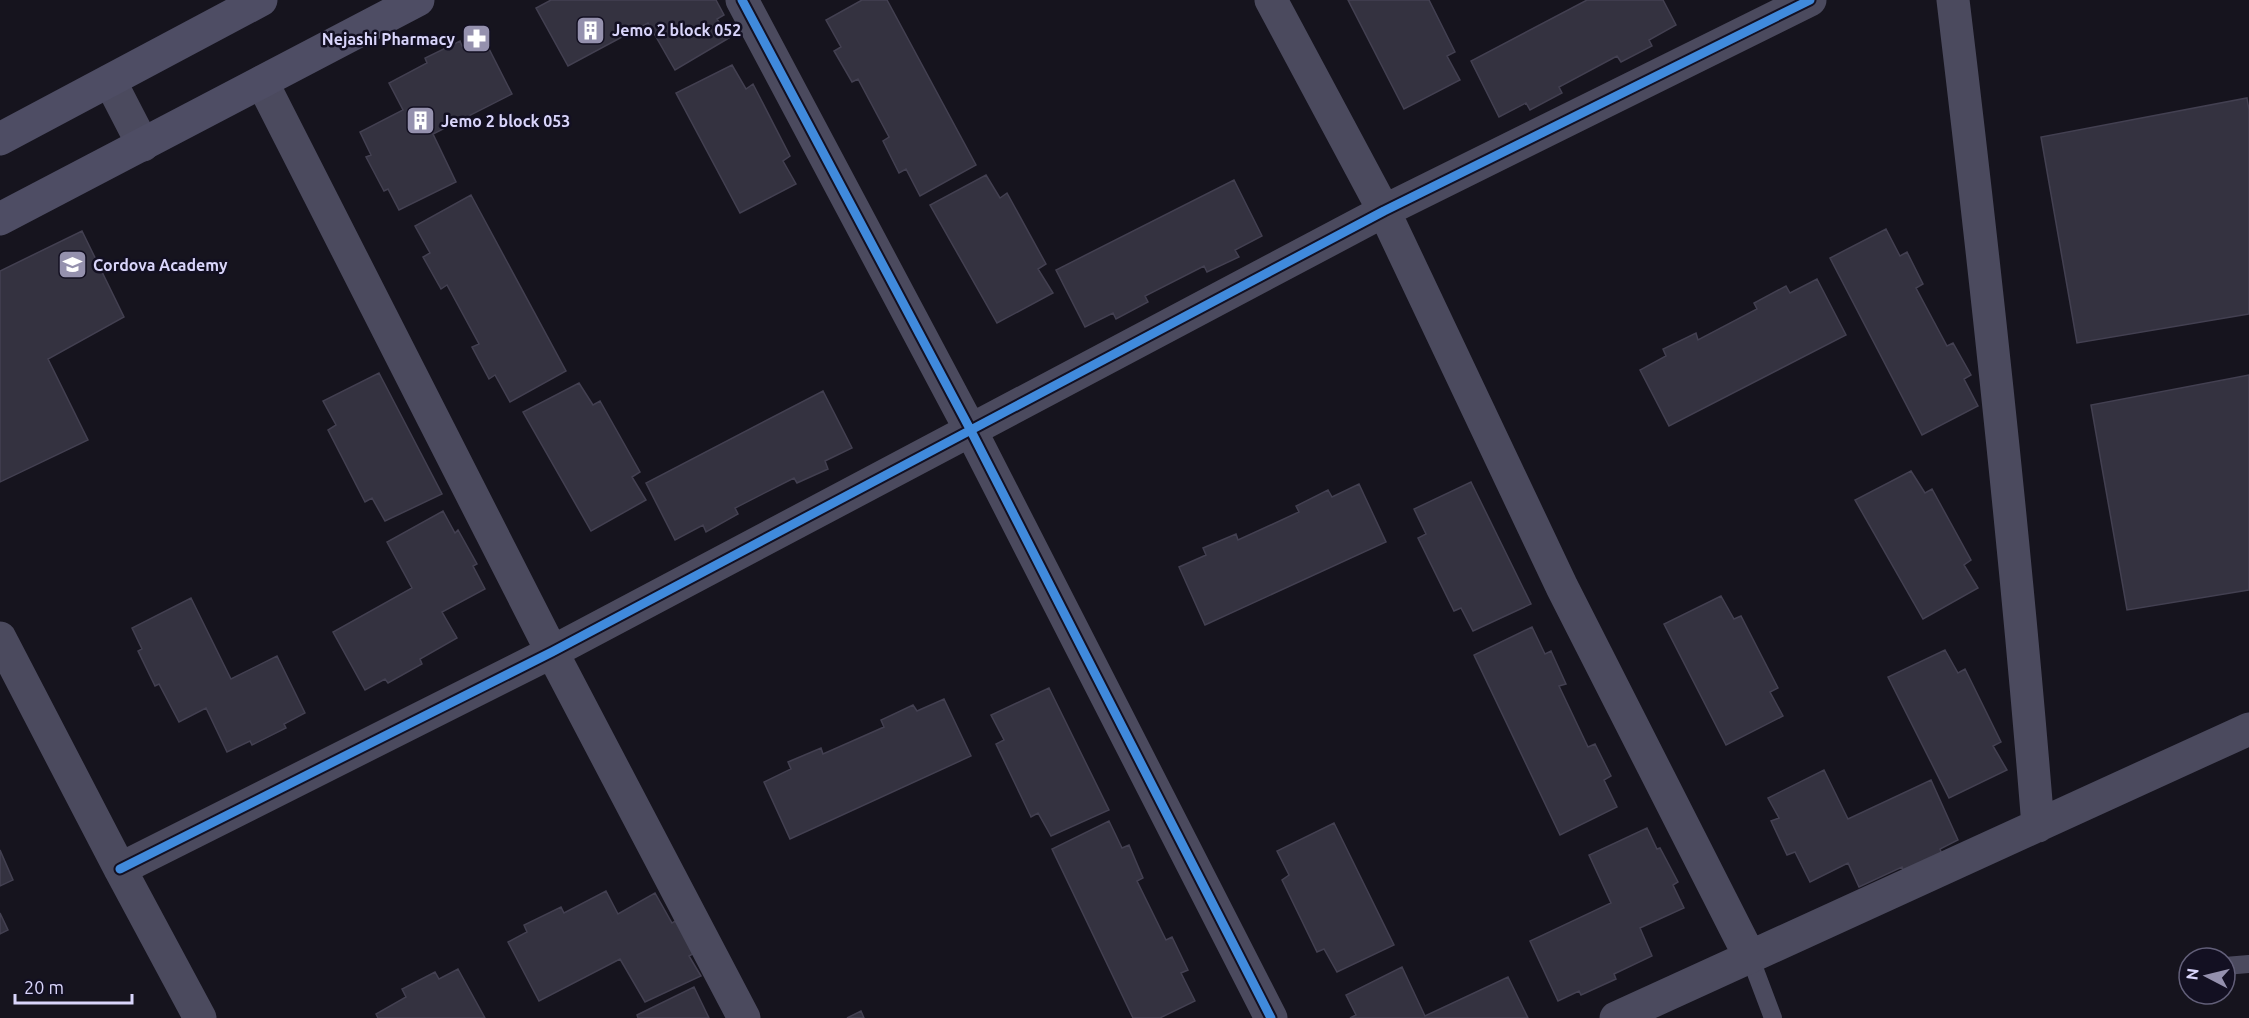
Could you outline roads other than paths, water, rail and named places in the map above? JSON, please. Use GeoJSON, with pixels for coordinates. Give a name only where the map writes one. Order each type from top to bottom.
{"type":"FeatureCollection","features":[{"type":"Feature","properties":{"kind":"street"},"geometry":{"type":"LineString","coordinates":[[0,219],[418,0]]}},
{"type":"Feature","properties":{"kind":"street"},"geometry":{"type":"LineString","coordinates":[[742,0],[970,429],[1271,1018]]}},
{"type":"Feature","properties":{"kind":"street"},"geometry":{"type":"LineString","coordinates":[[1271,0],[1384,211],[1562,587],[1750,957]]}},
{"type":"Feature","properties":{"kind":"street"},"geometry":{"type":"LineString","coordinates":[[120,869],[552,652],[1384,211],[1810,0]]}},
{"type":"Feature","properties":{"kind":"street"},"geometry":{"type":"LineString","coordinates":[[1953,0],[1976,193],[2030,721],[2038,826]]}},
{"type":"Feature","properties":{"kind":"street"},"geometry":{"type":"LineString","coordinates":[[0,139],[110,81],[243,4]]}},
{"type":"Feature","properties":{"kind":"street"},"geometry":{"type":"LineString","coordinates":[[110,81],[143,145]]}},
{"type":"Feature","properties":{"kind":"street"},"geometry":{"type":"LineString","coordinates":[[262,82],[552,652],[744,1018]]}},
{"type":"Feature","properties":{"kind":"street"},"geometry":{"type":"LineString","coordinates":[[0,638],[200,1018]]}},
{"type":"Feature","properties":{"kind":"street"},"geometry":{"type":"LineString","coordinates":[[1616,1018],[2249,729]]}},
{"type":"Feature","properties":{"kind":"lane"},"geometry":{"type":"LineString","coordinates":[[1750,957],[1773,1018]]}},
{"type":"Feature","properties":{"kind":"place","name":"Jemo 2 block 052"},"geometry":{"type":"Point","coordinates":[591,30]}},
{"type":"Feature","properties":{"kind":"place","name":"Nejashi Pharmacy"},"geometry":{"type":"Point","coordinates":[476,39]}},
{"type":"Feature","properties":{"kind":"place","name":"Jemo 2 block 053"},"geometry":{"type":"Point","coordinates":[420,121]}},
{"type":"Feature","properties":{"kind":"place","name":"Cordova Academy"},"geometry":{"type":"Point","coordinates":[72,265]}}]}
